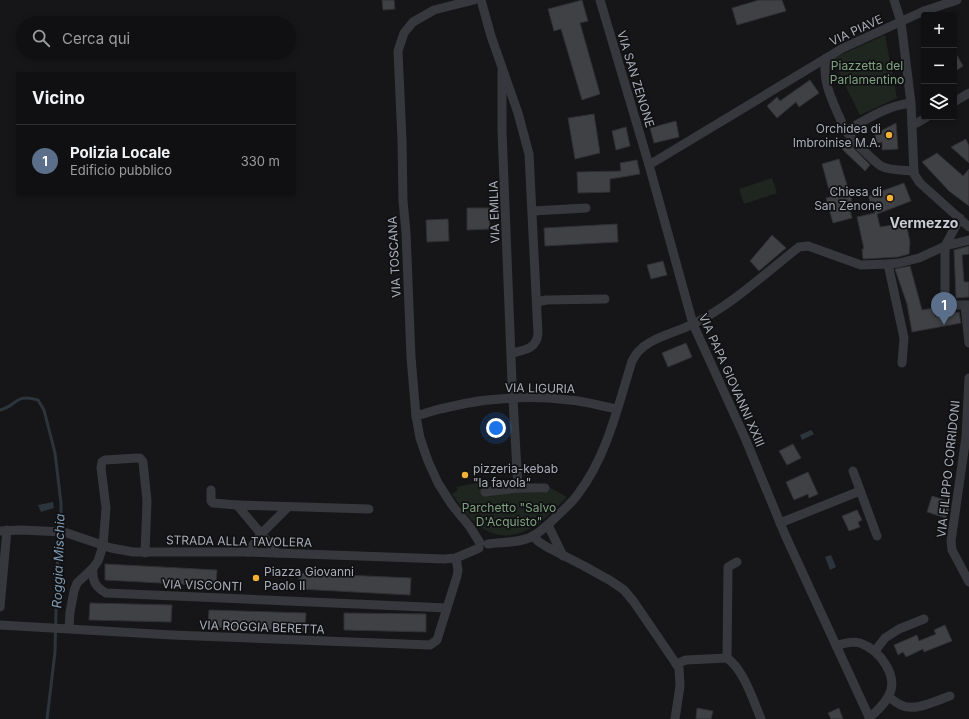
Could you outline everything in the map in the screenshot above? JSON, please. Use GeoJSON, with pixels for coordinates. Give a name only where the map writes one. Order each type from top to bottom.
{"type":"FeatureCollection","features":[{"type":"Feature","properties":{"kind":"street","name":"VIA TOSCANA"},"geometry":{"type":"LineString","coordinates":[[474,0],[434,10],[413,22],[404,33],[398,51],[403,201],[406,232],[411,357],[416,416],[420,438],[431,468],[445,495],[482,545]]}},
{"type":"Feature","properties":{"kind":"street","name":"VIA EMILIA"},"geometry":{"type":"LineString","coordinates":[[481,0],[487,26],[518,113],[529,154],[537,302],[537,340],[530,348],[512,353]]}},
{"type":"Feature","properties":{"kind":"street","name":"VIA SAN ZENONE"},"geometry":{"type":"LineString","coordinates":[[600,0],[649,165]]}},
{"type":"Feature","properties":{"kind":"street"},"geometry":{"type":"LineString","coordinates":[[894,0],[901,22],[911,103],[914,171],[916,178],[969,227]]}},
{"type":"Feature","properties":{"kind":"street","name":"VIA PIAVE"},"geometry":{"type":"LineString","coordinates":[[914,171],[897,170],[881,166],[869,156],[846,131],[825,80],[826,58],[843,48],[924,11],[957,0]]}},
{"type":"Feature","properties":{"kind":"street"},"geometry":{"type":"LineString","coordinates":[[649,165],[826,58]]}},
{"type":"Feature","properties":{"kind":"street","name":"VIA EMILIA"},"geometry":{"type":"LineString","coordinates":[[502,71],[502,131],[518,488]]}},
{"type":"Feature","properties":{"kind":"street"},"geometry":{"type":"LineString","coordinates":[[957,100],[969,93]]}},
{"type":"Feature","properties":{"kind":"street"},"geometry":{"type":"LineString","coordinates":[[846,131],[879,112],[898,105],[911,103]]}},
{"type":"Feature","properties":{"kind":"street"},"geometry":{"type":"LineString","coordinates":[[912,124],[922,120]]}},
{"type":"Feature","properties":{"kind":"street","name":"VIA PAPA GIOVANNI XXIII"},"geometry":{"type":"LineString","coordinates":[[649,165],[693,324],[745,438],[780,523],[869,718]]}},
{"type":"Feature","properties":{"kind":"street"},"geometry":{"type":"LineString","coordinates":[[533,212],[586,208]]}},
{"type":"Feature","properties":{"kind":"street"},"geometry":{"type":"LineString","coordinates":[[960,218],[945,246],[945,296],[955,305],[967,305],[969,343]]}},
{"type":"Feature","properties":{"kind":"street","name":"STRADA ALLA TAVOLERA"},"geometry":{"type":"LineString","coordinates":[[4,530],[53,530],[64,532],[103,546],[145,553],[248,552],[444,559],[456,558],[482,545],[520,540],[533,536],[548,525],[577,496],[586,484],[604,445],[635,354],[647,343],[693,324],[722,307],[754,285],[799,247],[808,246],[861,265],[888,264],[919,258],[945,246],[969,240]]}},
{"type":"Feature","properties":{"kind":"street"},"geometry":{"type":"LineString","coordinates":[[888,264],[904,338],[902,363]]}},
{"type":"Feature","properties":{"kind":"street"},"geometry":{"type":"LineString","coordinates":[[537,302],[546,300],[605,299]]}},
{"type":"Feature","properties":{"kind":"street","name":"VIA FILIPPO CORRIDONI"},"geometry":{"type":"LineString","coordinates":[[969,378],[966,437],[951,541],[952,550],[969,582]]}},
{"type":"Feature","properties":{"kind":"street","name":"VIA LIGURIA"},"geometry":{"type":"LineString","coordinates":[[416,416],[470,403],[513,398],[569,400],[617,409]]}},
{"type":"Feature","properties":{"kind":"street"},"geometry":{"type":"LineString","coordinates":[[65,628],[77,582],[93,568],[98,561],[103,546],[106,508],[100,468],[101,464],[105,460],[140,458],[144,462],[147,501],[145,553]]}},
{"type":"Feature","properties":{"kind":"street"},"geometry":{"type":"LineString","coordinates":[[853,471],[877,536]]}},
{"type":"Feature","properties":{"kind":"street"},"geometry":{"type":"LineString","coordinates":[[485,492],[518,488],[545,488]]}},
{"type":"Feature","properties":{"kind":"street"},"geometry":{"type":"LineString","coordinates":[[211,490],[211,501],[213,503],[288,508],[369,509]]}},
{"type":"Feature","properties":{"kind":"street"},"geometry":{"type":"LineString","coordinates":[[780,523],[860,491]]}},
{"type":"Feature","properties":{"kind":"street"},"geometry":{"type":"LineString","coordinates":[[237,505],[277,553]]}},
{"type":"Feature","properties":{"kind":"street"},"geometry":{"type":"LineString","coordinates":[[248,552],[261,534],[288,508]]}},
{"type":"Feature","properties":{"kind":"street"},"geometry":{"type":"LineString","coordinates":[[548,525],[563,556]]}},
{"type":"Feature","properties":{"kind":"street"},"geometry":{"type":"LineString","coordinates":[[0,607],[4,530]]}},
{"type":"Feature","properties":{"kind":"street"},"geometry":{"type":"LineString","coordinates":[[533,536],[538,542],[598,574],[624,590],[679,668],[680,678],[675,719]]}},
{"type":"Feature","properties":{"kind":"street","name":"VIA ROGGIA BERETTA"},"geometry":{"type":"LineString","coordinates":[[0,625],[172,635],[430,645],[437,640],[447,608],[458,570],[456,558]]}},
{"type":"Feature","properties":{"kind":"street"},"geometry":{"type":"LineString","coordinates":[[727,658],[728,567],[737,562]]}},
{"type":"Feature","properties":{"kind":"street","name":"VIA VISCONTI"},"geometry":{"type":"LineString","coordinates":[[93,568],[96,586],[106,593],[447,608]]}},
{"type":"Feature","properties":{"kind":"street"},"geometry":{"type":"LineString","coordinates":[[874,651],[884,638],[899,629],[924,619]]}},
{"type":"Feature","properties":{"kind":"street"},"geometry":{"type":"LineString","coordinates":[[836,646],[854,642],[860,643],[874,651],[884,662],[890,676],[891,687],[888,697],[879,710],[869,718]]}},
{"type":"Feature","properties":{"kind":"street"},"geometry":{"type":"LineString","coordinates":[[676,664],[686,660],[727,658],[733,662],[747,686],[761,719]]}},
{"type":"Feature","properties":{"kind":"street"},"geometry":{"type":"LineString","coordinates":[[888,697],[899,705],[907,708],[914,708],[950,696]]}},
{"type":"Feature","properties":{"kind":"green space","name":"Piazzetta del Parlamentino"},"geometry":{"type":"Polygon","coordinates":[[[885,35],[897,98],[860,115],[832,59],[885,35]]]}},
{"type":"Feature","properties":{"kind":"green space"},"geometry":{"type":"Polygon","coordinates":[[[772,178],[777,193],[744,204],[739,189],[772,178]]]}},
{"type":"Feature","properties":{"kind":"green space","name":"Parchetto \"Salvo D'Acquisto\""},"geometry":{"type":"Polygon","coordinates":[[[481,482],[483,493],[518,491],[544,493],[547,486],[567,497],[535,526],[523,532],[511,535],[498,535],[485,530],[471,519],[452,494],[458,490],[456,487],[481,482]]]}},
{"type":"Feature","properties":{"kind":"shaded area"},"geometry":{"type":"Polygon","coordinates":[[[811,430],[814,434],[802,440],[800,435],[811,430]]]}},
{"type":"Feature","properties":{"kind":"shaded area"},"geometry":{"type":"Polygon","coordinates":[[[53,502],[54,508],[41,512],[38,505],[53,502]]]}},
{"type":"Feature","properties":{"kind":"shaded area"},"geometry":{"type":"Polygon","coordinates":[[[831,555],[836,567],[830,570],[825,557],[831,555]]]}},
{"type":"Feature","properties":{"kind":"building"},"geometry":{"type":"Polygon","coordinates":[[[382,0],[394,0],[395,9],[383,10],[382,0]]]}},
{"type":"Feature","properties":{"kind":"building"},"geometry":{"type":"Polygon","coordinates":[[[582,0],[588,21],[580,23],[600,94],[582,100],[561,29],[554,31],[548,9],[582,0]]]}},
{"type":"Feature","properties":{"kind":"building"},"geometry":{"type":"Polygon","coordinates":[[[759,0],[782,0],[786,11],[737,25],[732,8],[759,0]]]}},
{"type":"Feature","properties":{"kind":"building"},"geometry":{"type":"Polygon","coordinates":[[[957,55],[963,66],[957,70],[957,55]]]}},
{"type":"Feature","properties":{"kind":"building"},"geometry":{"type":"Polygon","coordinates":[[[810,80],[819,93],[799,107],[796,102],[777,118],[767,106],[777,97],[780,101],[810,80]]]}},
{"type":"Feature","properties":{"kind":"building"},"geometry":{"type":"Polygon","coordinates":[[[594,114],[600,153],[575,159],[568,118],[594,114]]]}},
{"type":"Feature","properties":{"kind":"building"},"geometry":{"type":"Polygon","coordinates":[[[676,121],[679,137],[654,143],[650,128],[676,121]]]}},
{"type":"Feature","properties":{"kind":"building"},"geometry":{"type":"Polygon","coordinates":[[[896,123],[898,149],[882,150],[882,142],[876,143],[875,134],[896,123]]]}},
{"type":"Feature","properties":{"kind":"building"},"geometry":{"type":"Polygon","coordinates":[[[626,127],[630,146],[616,150],[612,131],[626,127]]]}},
{"type":"Feature","properties":{"kind":"building"},"geometry":{"type":"Polygon","coordinates":[[[966,139],[969,146],[969,163],[951,147],[966,139]]]}},
{"type":"Feature","properties":{"kind":"building"},"geometry":{"type":"Polygon","coordinates":[[[846,140],[870,165],[865,171],[840,147],[846,140]]]}},
{"type":"Feature","properties":{"kind":"building"},"geometry":{"type":"Polygon","coordinates":[[[937,153],[963,176],[969,169],[969,206],[949,191],[922,162],[937,153]]]}},
{"type":"Feature","properties":{"kind":"building"},"geometry":{"type":"Polygon","coordinates":[[[839,159],[852,201],[848,202],[852,218],[833,223],[826,198],[831,197],[822,164],[839,159]]]}},
{"type":"Feature","properties":{"kind":"building"},"geometry":{"type":"Polygon","coordinates":[[[637,160],[640,174],[610,179],[610,192],[578,193],[577,172],[621,171],[620,163],[637,160]]]}},
{"type":"Feature","properties":{"kind":"building"},"geometry":{"type":"Polygon","coordinates":[[[904,183],[911,201],[877,214],[880,227],[906,223],[910,242],[909,254],[898,257],[863,259],[862,249],[864,249],[857,217],[875,213],[868,196],[904,183]]]}},
{"type":"Feature","properties":{"kind":"building"},"geometry":{"type":"Polygon","coordinates":[[[467,208],[489,208],[490,229],[467,230],[467,208]]]}},
{"type":"Feature","properties":{"kind":"building"},"geometry":{"type":"Polygon","coordinates":[[[448,219],[449,241],[427,242],[426,220],[448,219]]]}},
{"type":"Feature","properties":{"kind":"building"},"geometry":{"type":"Polygon","coordinates":[[[617,224],[618,242],[545,246],[544,228],[617,224]]]}},
{"type":"Feature","properties":{"kind":"building"},"geometry":{"type":"Polygon","coordinates":[[[772,235],[786,248],[759,271],[750,261],[772,235]]]}},
{"type":"Feature","properties":{"kind":"building"},"geometry":{"type":"Polygon","coordinates":[[[969,246],[969,254],[962,255],[964,282],[969,282],[969,297],[956,298],[954,250],[969,246]]]}},
{"type":"Feature","properties":{"kind":"building"},"geometry":{"type":"Polygon","coordinates":[[[663,261],[667,275],[651,279],[647,265],[663,261]]]}},
{"type":"Feature","properties":{"kind":"building"},"geometry":{"type":"Polygon","coordinates":[[[910,266],[922,310],[934,308],[935,316],[959,312],[961,323],[912,332],[907,304],[895,269],[910,266]]]}},
{"type":"Feature","properties":{"kind":"building"},"geometry":{"type":"Polygon","coordinates":[[[686,343],[692,357],[668,367],[662,353],[686,343]]]}},
{"type":"Feature","properties":{"kind":"building"},"geometry":{"type":"Polygon","coordinates":[[[793,444],[801,458],[787,465],[779,451],[793,444]]]}},
{"type":"Feature","properties":{"kind":"building"},"geometry":{"type":"Polygon","coordinates":[[[808,472],[818,494],[809,498],[808,494],[794,500],[786,482],[808,472]]]}},
{"type":"Feature","properties":{"kind":"building"},"geometry":{"type":"Polygon","coordinates":[[[932,496],[951,502],[946,518],[927,512],[932,496]]]}},
{"type":"Feature","properties":{"kind":"building"},"geometry":{"type":"Polygon","coordinates":[[[857,510],[862,520],[858,522],[860,527],[849,531],[842,516],[857,510]]]}},
{"type":"Feature","properties":{"kind":"building"},"geometry":{"type":"Polygon","coordinates":[[[105,564],[217,570],[216,586],[105,580],[105,564]]]}},
{"type":"Feature","properties":{"kind":"building"},"geometry":{"type":"Polygon","coordinates":[[[299,573],[411,578],[410,595],[299,589],[299,573]]]}},
{"type":"Feature","properties":{"kind":"building"},"geometry":{"type":"Polygon","coordinates":[[[90,603],[172,605],[171,622],[89,620],[90,603]]]}},
{"type":"Feature","properties":{"kind":"building"},"geometry":{"type":"Polygon","coordinates":[[[209,610],[306,613],[305,631],[208,627],[209,610]]]}},
{"type":"Feature","properties":{"kind":"building"},"geometry":{"type":"Polygon","coordinates":[[[344,613],[426,614],[426,632],[344,630],[344,613]]]}},
{"type":"Feature","properties":{"kind":"building"},"geometry":{"type":"Polygon","coordinates":[[[945,625],[952,641],[924,652],[923,649],[906,657],[903,652],[898,655],[894,645],[917,635],[919,641],[936,634],[934,630],[945,625]]]}},
{"type":"Feature","properties":{"kind":"building"},"geometry":{"type":"Polygon","coordinates":[[[697,708],[713,711],[711,719],[696,719],[697,708]]]}},
{"type":"Feature","properties":{"kind":"building"},"geometry":{"type":"Polygon","coordinates":[[[839,708],[843,719],[831,719],[828,713],[839,708]]]}},
{"type":"Feature","properties":{"kind":"waterway","name":"Roggia Mischia"},"geometry":{"type":"LineString","coordinates":[[0,410],[10,406],[20,399],[30,398],[38,400],[44,410],[55,453],[61,503],[61,522],[57,568],[55,652],[47,719]]}},
{"type":"Feature","properties":{"kind":"place","name":"Orchidea di Imbroinise M.A."},"geometry":{"type":"Point","coordinates":[889,135]}},
{"type":"Feature","properties":{"kind":"place","name":"Chiesa di San Zenone"},"geometry":{"type":"Point","coordinates":[890,198]}},
{"type":"Feature","properties":{"kind":"place","name":"Polizia Locale"},"geometry":{"type":"Point","coordinates":[944,325]}},
{"type":"Feature","properties":{"kind":"place","name":"pizzeria-kebab \"la favola\""},"geometry":{"type":"Point","coordinates":[465,475]}},
{"type":"Feature","properties":{"kind":"place","name":"Piazza Giovanni Paolo II"},"geometry":{"type":"Point","coordinates":[256,578]}},
{"type":"Feature","properties":{"kind":"district","name":"Vermezzo"},"geometry":{"type":"Point","coordinates":[924,222]}}]}
